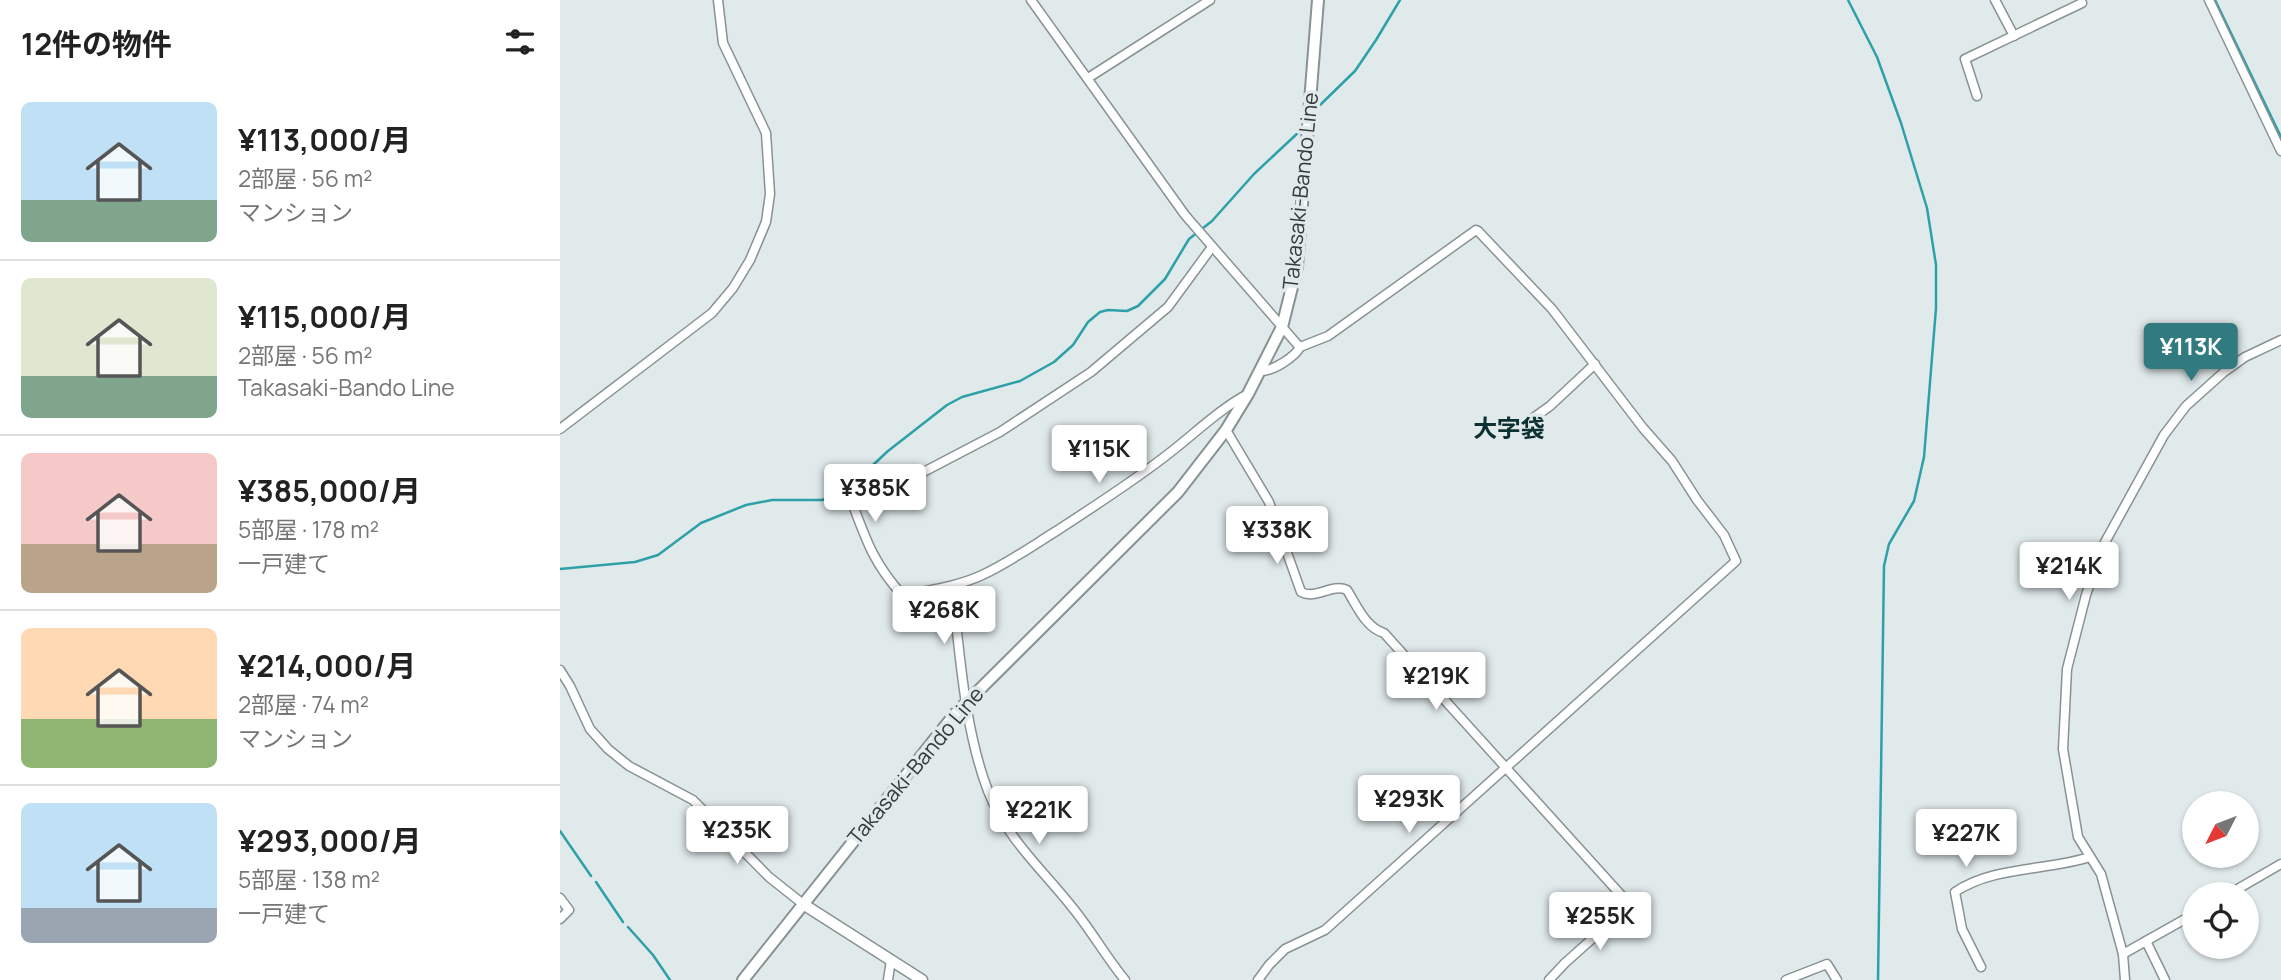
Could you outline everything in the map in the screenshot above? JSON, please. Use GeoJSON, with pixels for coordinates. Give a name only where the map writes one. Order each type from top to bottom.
{"type":"FeatureCollection","features":[{"type":"Feature","properties":{"kind":"main road","name":"Takasaki-Bando Line"},"geometry":{"type":"LineString","coordinates":[[743,980],[965,702],[1164,506],[1203,461],[1248,394],[1282,327],[1297,267],[1318,0]]}},
{"type":"Feature","properties":{"kind":"street"},"geometry":{"type":"LineString","coordinates":[[560,429],[712,313],[733,288],[750,260],[766,222],[770,194],[766,133],[723,43],[718,0]]}},
{"type":"Feature","properties":{"kind":"street"},"geometry":{"type":"LineString","coordinates":[[1031,0],[1173,198],[1212,247],[1300,347]]}},
{"type":"Feature","properties":{"kind":"street"},"geometry":{"type":"LineString","coordinates":[[1088,78],[1210,0]]}},
{"type":"Feature","properties":{"kind":"street"},"geometry":{"type":"LineString","coordinates":[[1995,0],[2014,36]]}},
{"type":"Feature","properties":{"kind":"street"},"geometry":{"type":"LineString","coordinates":[[2209,0],[2281,151]]}},
{"type":"Feature","properties":{"kind":"street"},"geometry":{"type":"LineString","coordinates":[[1977,96],[1965,59],[2082,3]]}},
{"type":"Feature","properties":{"kind":"street"},"geometry":{"type":"LineString","coordinates":[[1258,980],[1285,949],[1325,930],[1736,561],[1724,535],[1672,461],[1644,429],[1552,309],[1476,229],[1328,337],[1300,347],[1298,352],[1268,371],[1261,371]]}},
{"type":"Feature","properties":{"kind":"street"},"geometry":{"type":"LineString","coordinates":[[1212,247],[1168,307],[1091,372],[1000,432],[891,489],[853,505],[870,552],[903,596],[952,587],[979,577],[1064,526],[1149,469],[1228,406],[1248,394]]}},
{"type":"Feature","properties":{"kind":"street"},"geometry":{"type":"LineString","coordinates":[[2125,980],[2123,954],[2101,874],[2078,837],[2063,749],[2067,669],[2086,595],[2104,544],[2164,435],[2186,406],[2245,357],[2281,340]]}},
{"type":"Feature","properties":{"kind":"street"},"geometry":{"type":"LineString","coordinates":[[1522,426],[1550,406],[1595,364]]}},
{"type":"Feature","properties":{"kind":"street"},"geometry":{"type":"LineString","coordinates":[[1226,430],[1269,502],[1301,592],[1309,595],[1335,588],[1347,590],[1368,624],[1374,630],[1384,633],[1630,905],[1565,962],[1549,980]]}},
{"type":"Feature","properties":{"kind":"street"},"geometry":{"type":"LineString","coordinates":[[952,587],[965,702],[988,789],[1007,829],[1072,906],[1125,980]]}},
{"type":"Feature","properties":{"kind":"street"},"geometry":{"type":"LineString","coordinates":[[560,670],[590,729],[608,749],[629,766],[693,800],[768,877],[803,904],[922,980]]}},
{"type":"Feature","properties":{"kind":"street"},"geometry":{"type":"LineString","coordinates":[[1982,967],[1962,929],[1955,892],[1981,878],[2067,864],[2090,857]]}},
{"type":"Feature","properties":{"kind":"street"},"geometry":{"type":"LineString","coordinates":[[2250,882],[2281,864]]}},
{"type":"Feature","properties":{"kind":"street"},"geometry":{"type":"LineString","coordinates":[[560,898],[569,910],[560,919]]}},
{"type":"Feature","properties":{"kind":"street"},"geometry":{"type":"LineString","coordinates":[[2123,954],[2182,921]]}},
{"type":"Feature","properties":{"kind":"street"},"geometry":{"type":"LineString","coordinates":[[2146,941],[2165,980]]}},
{"type":"Feature","properties":{"kind":"street"},"geometry":{"type":"LineString","coordinates":[[888,980],[891,960]]}},
{"type":"Feature","properties":{"kind":"street"},"geometry":{"type":"LineString","coordinates":[[1786,980],[1827,964],[1837,980]]}},
{"type":"Feature","properties":{"kind":"waterway"},"geometry":{"type":"LineString","coordinates":[[1318,107],[1355,71],[1400,0]]}},
{"type":"Feature","properties":{"kind":"waterway"},"geometry":{"type":"LineString","coordinates":[[1848,0],[1877,57],[1901,123],[1927,208],[1936,265],[1936,308],[1924,457],[1914,501],[1889,544],[1884,566],[1878,980]]}},
{"type":"Feature","properties":{"kind":"waterway"},"geometry":{"type":"LineString","coordinates":[[2215,0],[2281,137]]}},
{"type":"Feature","properties":{"kind":"waterway"},"geometry":{"type":"LineString","coordinates":[[560,569],[635,562],[658,555],[701,523],[746,505],[772,500],[822,500],[843,493],[888,451],[947,405],[962,397],[1020,381],[1054,362],[1073,345],[1088,322],[1100,312],[1127,311],[1138,306],[1165,279],[1189,239],[1212,221],[1254,174],[1301,130]]}},
{"type":"Feature","properties":{"kind":"waterway"},"geometry":{"type":"LineString","coordinates":[[560,831],[591,876]]}},
{"type":"Feature","properties":{"kind":"waterway"},"geometry":{"type":"LineString","coordinates":[[596,882],[623,922]]}},
{"type":"Feature","properties":{"kind":"waterway"},"geometry":{"type":"LineString","coordinates":[[628,927],[653,955],[670,980]]}},
{"type":"Feature","properties":{"kind":"district","name":"大字袋"},"geometry":{"type":"Point","coordinates":[1509,429]}}]}
